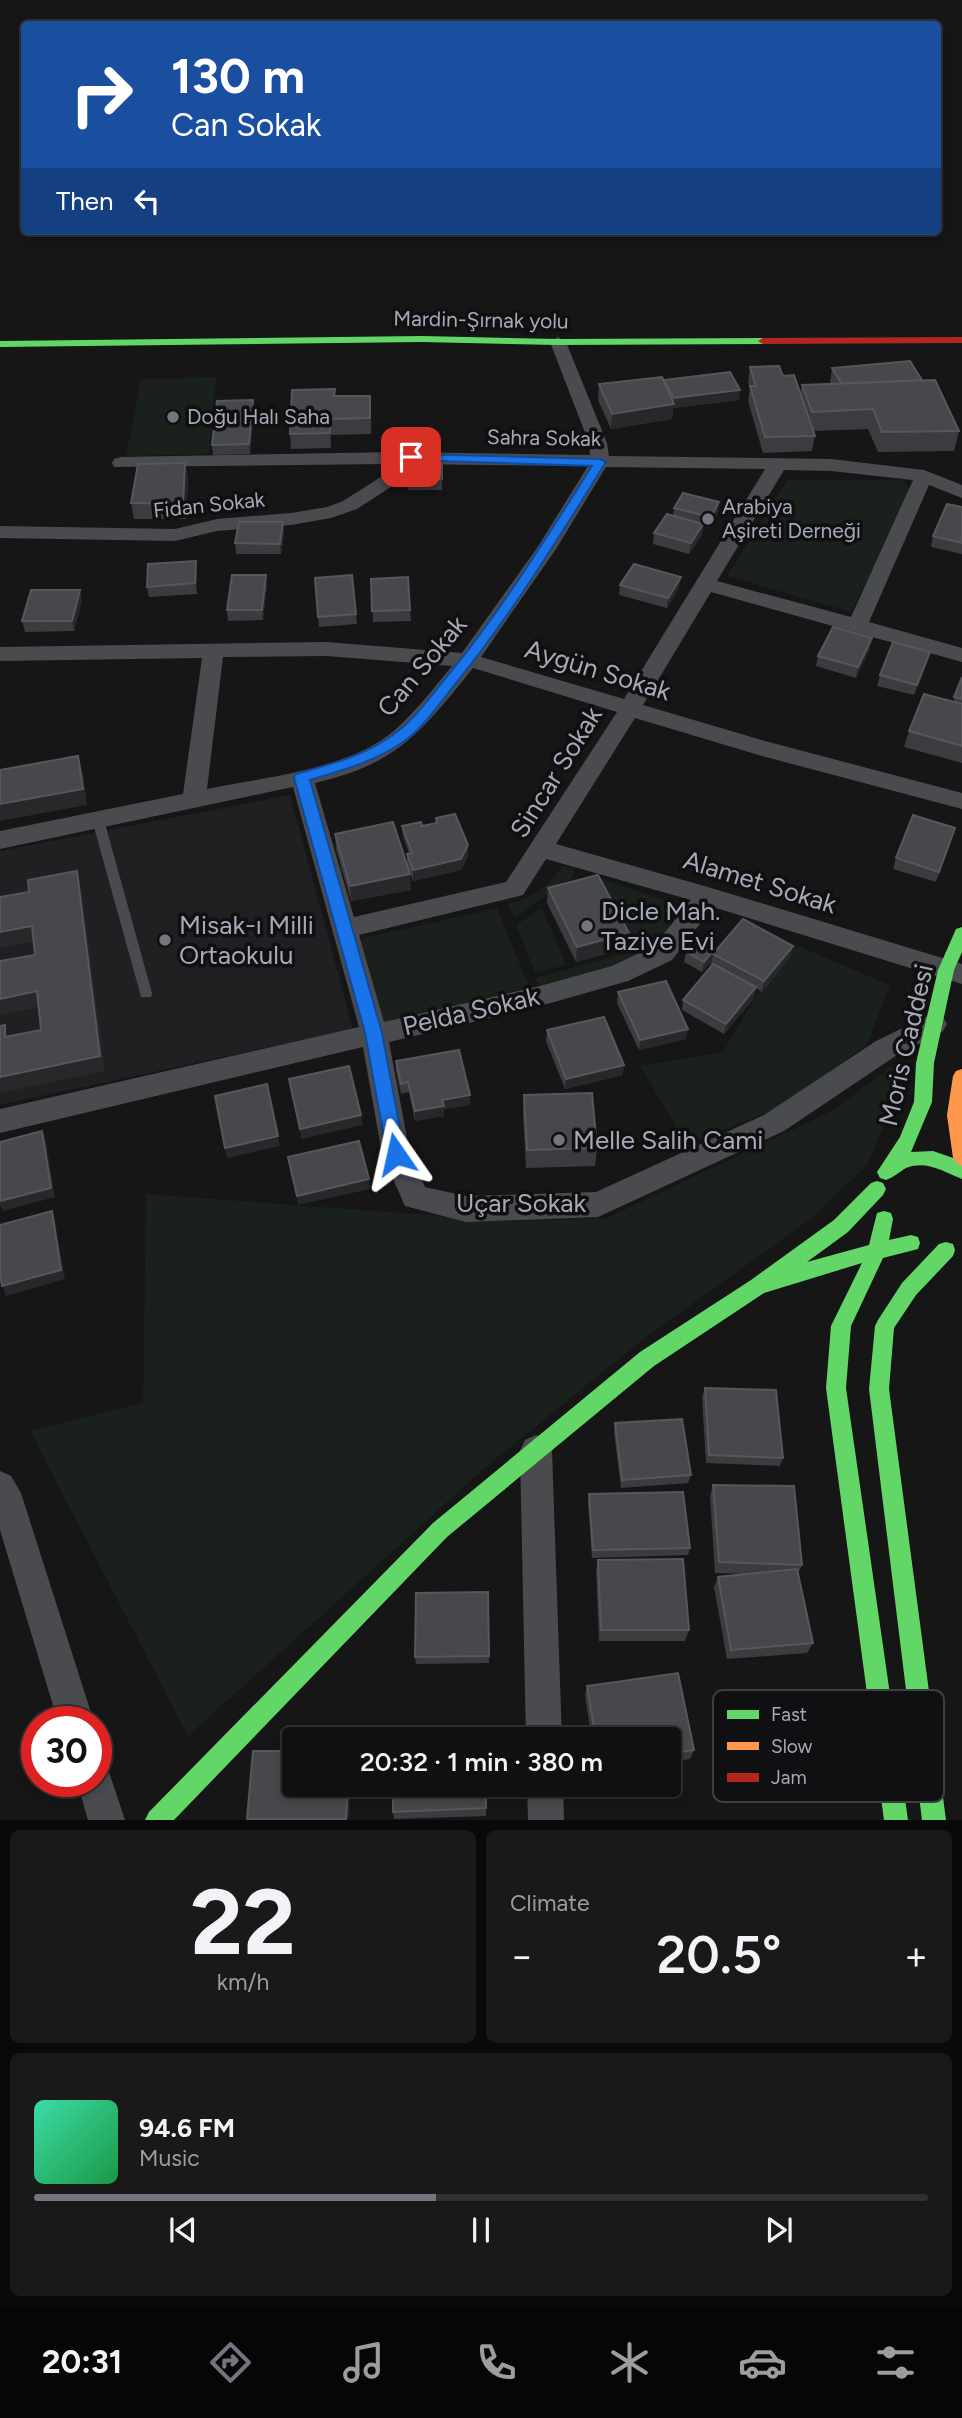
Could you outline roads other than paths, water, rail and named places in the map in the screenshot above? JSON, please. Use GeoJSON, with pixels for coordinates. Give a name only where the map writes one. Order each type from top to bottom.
{"type":"FeatureCollection","features":[{"type":"Feature","properties":{"kind":"main road","name":"Mardin-Şırnak yolu"},"geometry":{"type":"LineString","coordinates":[[1,346],[422,339],[558,342],[962,340]]}},
{"type":"Feature","properties":{"kind":"main road","name":"Moris Caddesi"},"geometry":{"type":"LineString","coordinates":[[758,1286],[841,1226],[877,1189],[882,1176],[908,1141],[923,1102],[925,1063],[934,1024],[954,972],[962,933]]}},
{"type":"Feature","properties":{"kind":"main road"},"geometry":{"type":"LineString","coordinates":[[962,1076],[956,1115],[962,1158]]}},
{"type":"Feature","properties":{"kind":"main road"},"geometry":{"type":"LineString","coordinates":[[892,1165],[906,1158],[922,1156],[940,1159],[962,1171]]}},
{"type":"Feature","properties":{"kind":"main road"},"geometry":{"type":"LineString","coordinates":[[877,1189],[878,1204],[884,1219],[895,1232],[911,1243],[928,1249],[954,1248]]}},
{"type":"Feature","properties":{"kind":"main road"},"geometry":{"type":"LineString","coordinates":[[879,1690],[836,1388],[841,1326],[877,1251],[884,1219]]}},
{"type":"Feature","properties":{"kind":"main road"},"geometry":{"type":"LineString","coordinates":[[157,1819],[440,1530],[646,1359],[758,1286],[816,1266],[911,1243]]}},
{"type":"Feature","properties":{"kind":"main road"},"geometry":{"type":"LineString","coordinates":[[918,1690],[879,1389],[885,1326],[909,1289],[954,1248]]}},
{"type":"Feature","properties":{"kind":"street"},"geometry":{"type":"LineString","coordinates":[[558,342],[598,443],[600,462]]}},
{"type":"Feature","properties":{"kind":"street","name":"Sahra Sokak"},"geometry":{"type":"LineString","coordinates":[[121,463],[396,458],[831,465],[924,476],[962,492]]}},
{"type":"Feature","properties":{"kind":"street","name":"Fidan Sokak"},"geometry":{"type":"LineString","coordinates":[[0,532],[175,535],[217,525],[291,519],[331,512],[350,505],[393,477],[396,458]]}},
{"type":"Feature","properties":{"kind":"street","name":"Can Sokak"},"geometry":{"type":"LineString","coordinates":[[0,840],[302,778],[369,757],[401,737],[468,660],[546,549],[600,462]]}},
{"type":"Feature","properties":{"kind":"street","name":"Sincar Sokak"},"geometry":{"type":"LineString","coordinates":[[344,929],[514,889],[629,708],[778,464]]}},
{"type":"Feature","properties":{"kind":"street"},"geometry":{"type":"LineString","coordinates":[[857,626],[924,476]]}},
{"type":"Feature","properties":{"kind":"street"},"geometry":{"type":"LineString","coordinates":[[706,584],[962,655]]}},
{"type":"Feature","properties":{"kind":"street","name":"Aygün Sokak"},"geometry":{"type":"LineString","coordinates":[[0,654],[327,649],[468,660],[762,748],[962,801]]}},
{"type":"Feature","properties":{"kind":"street"},"geometry":{"type":"LineString","coordinates":[[194,800],[213,651]]}},
{"type":"Feature","properties":{"kind":"street","name":"Uçar Sokak"},"geometry":{"type":"LineString","coordinates":[[302,778],[374,1033],[396,1154],[415,1197],[466,1209],[598,1203],[774,1123],[885,1049],[934,1024]]}},
{"type":"Feature","properties":{"kind":"street","name":"Alamet Sokak"},"geometry":{"type":"LineString","coordinates":[[541,849],[708,896],[954,972]]}},
{"type":"Feature","properties":{"kind":"street","name":"Pelda Sokak"},"geometry":{"type":"LineString","coordinates":[[0,1121],[540,996],[619,974],[663,953],[708,896]]}},
{"type":"Feature","properties":{"kind":"street"},"geometry":{"type":"LineString","coordinates":[[536,1451],[544,1727]]}},
{"type":"Feature","properties":{"kind":"street"},"geometry":{"type":"LineString","coordinates":[[0,1486],[5,1493],[71,1706]]}},
{"type":"Feature","properties":{"kind":"street"},"geometry":{"type":"LineString","coordinates":[[100,1797],[107,1819]]}},
{"type":"Feature","properties":{"kind":"street"},"geometry":{"type":"LineString","coordinates":[[545,1797],[546,1819]]}},
{"type":"Feature","properties":{"kind":"lane"},"geometry":{"type":"LineString","coordinates":[[97,820],[146,993]]}},
{"type":"Feature","properties":{"kind":"place","name":"Doğu Halı Saha"},"geometry":{"type":"Point","coordinates":[173,417]}},
{"type":"Feature","properties":{"kind":"place","name":"Arabiya Aşireti Derneği"},"geometry":{"type":"Point","coordinates":[708,519]}},
{"type":"Feature","properties":{"kind":"place","name":"Dicle Mah. Taziye Evi"},"geometry":{"type":"Point","coordinates":[587,926]}},
{"type":"Feature","properties":{"kind":"place","name":"Misak-ı Milli Ortaokulu"},"geometry":{"type":"Point","coordinates":[165,940]}},
{"type":"Feature","properties":{"kind":"place","name":"Melle Salih Cami"},"geometry":{"type":"Point","coordinates":[559,1140]}}]}
